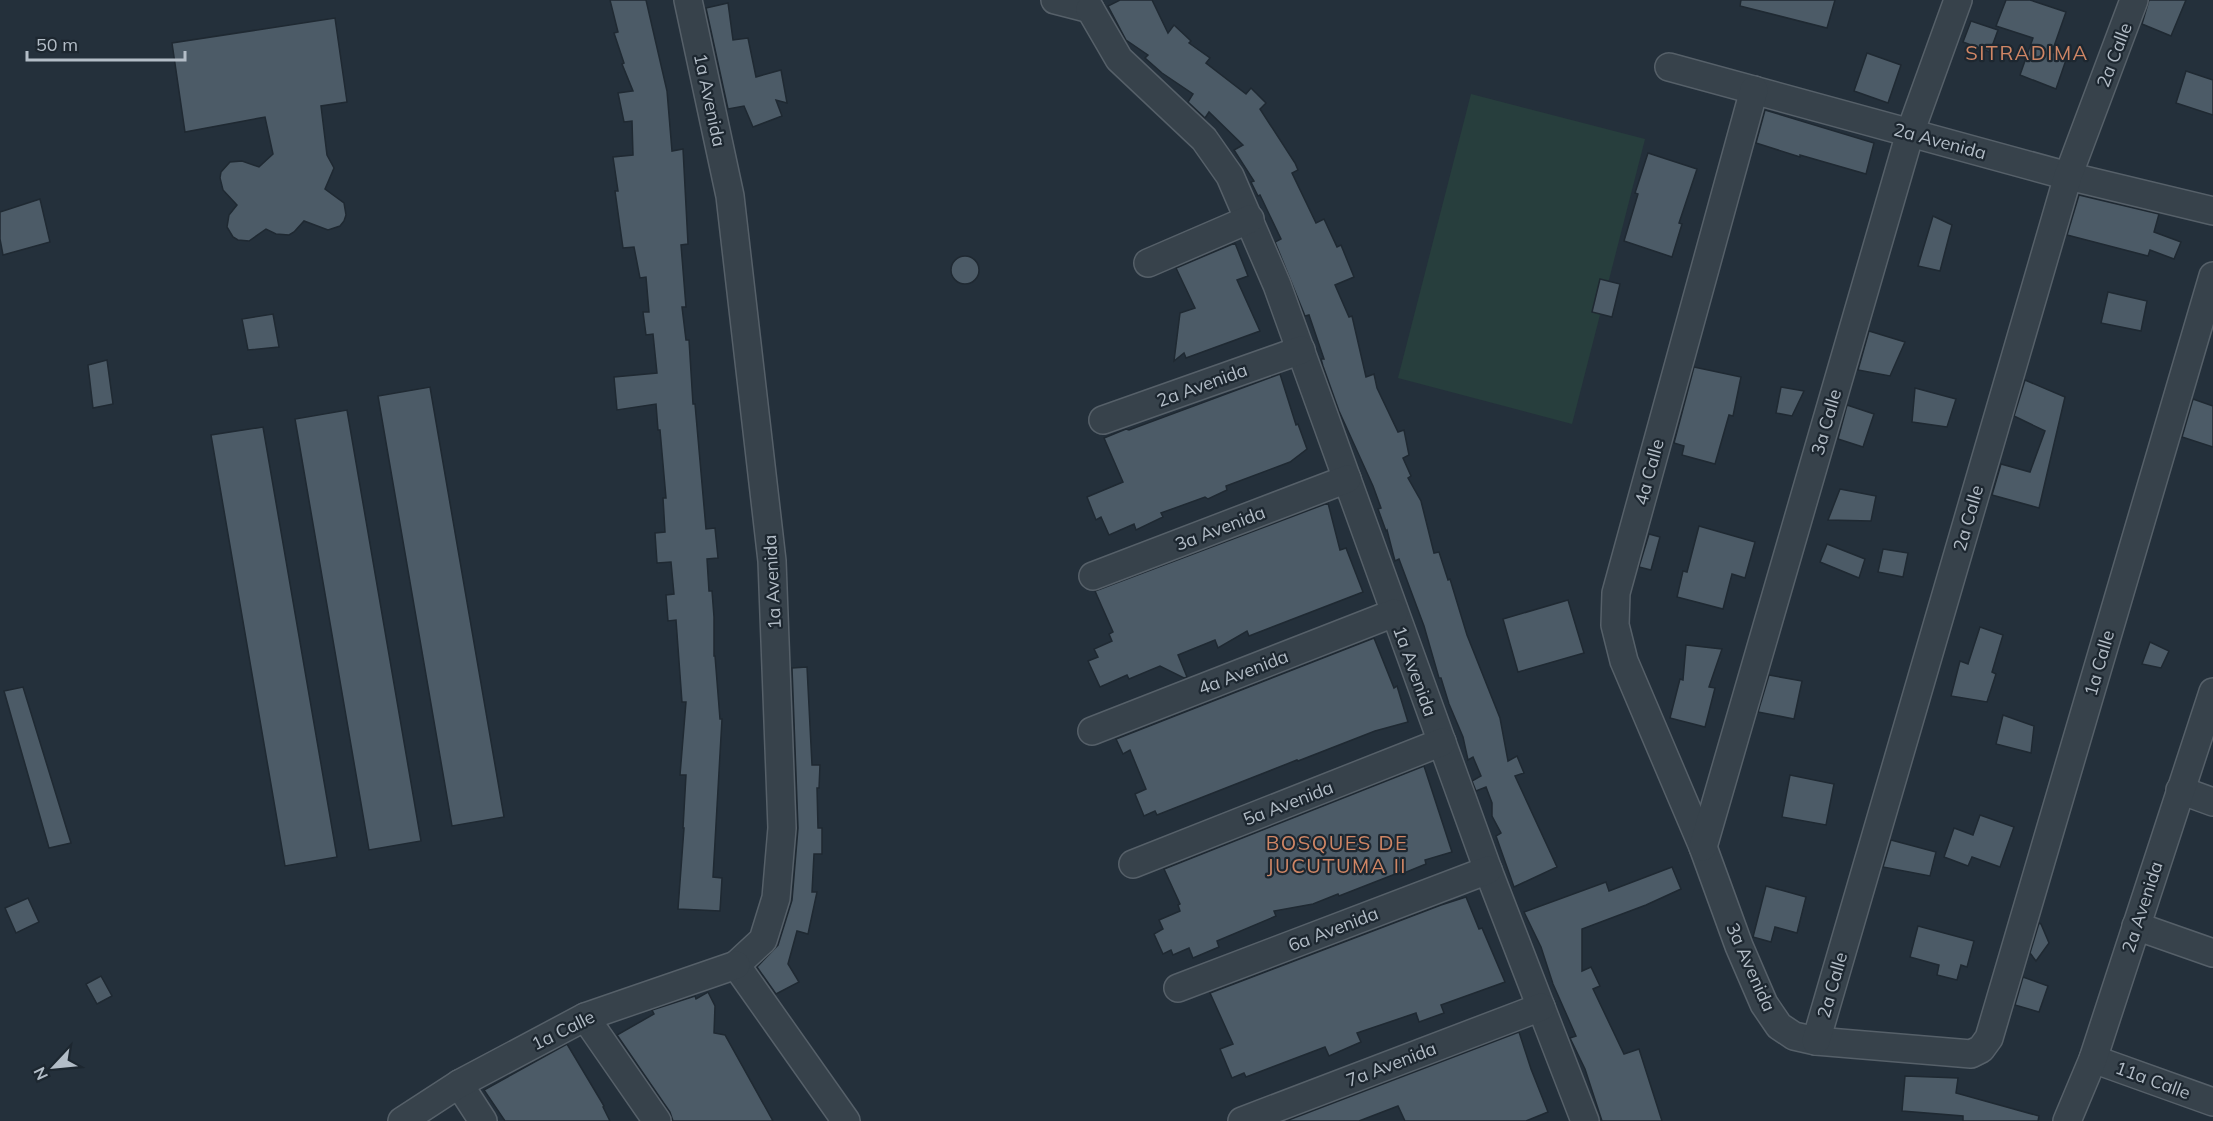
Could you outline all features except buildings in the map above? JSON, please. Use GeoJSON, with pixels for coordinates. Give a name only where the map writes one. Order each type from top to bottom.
{"type":"FeatureCollection","features":[{"type":"Feature","properties":{"kind":"street","name":"1a Avenida"},"geometry":{"type":"LineString","coordinates":[[688,0],[730,196],[772,561],[782,828],[776,898],[764,940],[736,965]]}},
{"type":"Feature","properties":{"kind":"street"},"geometry":{"type":"LineString","coordinates":[[1055,0],[1091,5]]}},
{"type":"Feature","properties":{"kind":"street","name":"3a Calle"},"geometry":{"type":"LineString","coordinates":[[1703,847],[1910,133],[1958,0]]}},
{"type":"Feature","properties":{"kind":"street","name":"2a Calle"},"geometry":{"type":"LineString","coordinates":[[1816,1041],[2068,176],[2134,0]]}},
{"type":"Feature","properties":{"kind":"street","name":"1a Avenida"},"geometry":{"type":"LineString","coordinates":[[1091,5],[1119,59],[1204,139],[1230,176],[1250,219],[1277,285],[1488,870],[1585,1121]]}},
{"type":"Feature","properties":{"kind":"street","name":"2a Avenida"},"geometry":{"type":"LineString","coordinates":[[1669,67],[2068,176],[2213,211]]}},
{"type":"Feature","properties":{"kind":"street","name":"4a Calle"},"geometry":{"type":"LineString","coordinates":[[1703,847],[1624,661],[1614,625],[1616,593],[1754,90]]}},
{"type":"Feature","properties":{"kind":"street"},"geometry":{"type":"LineString","coordinates":[[1148,263],[1250,219]]}},
{"type":"Feature","properties":{"kind":"street","name":"1a Calle"},"geometry":{"type":"LineString","coordinates":[[1981,1049],[1989,1038],[2213,276]]}},
{"type":"Feature","properties":{"kind":"street","name":"2a Avenida"},"geometry":{"type":"LineString","coordinates":[[1103,420],[1300,350]]}},
{"type":"Feature","properties":{"kind":"street","name":"3a Avenida"},"geometry":{"type":"LineString","coordinates":[[1094,576],[1347,479]]}},
{"type":"Feature","properties":{"kind":"street","name":"4a Avenida"},"geometry":{"type":"LineString","coordinates":[[1092,731],[1394,613]]}},
{"type":"Feature","properties":{"kind":"street","name":"2a Avenida"},"geometry":{"type":"LineString","coordinates":[[2067,1121],[2093,1059],[2213,692]]}},
{"type":"Feature","properties":{"kind":"street","name":"5a Avenida"},"geometry":{"type":"LineString","coordinates":[[1133,864],[1442,742]]}},
{"type":"Feature","properties":{"kind":"street"},"geometry":{"type":"LineString","coordinates":[[2180,790],[2213,802]]}},
{"type":"Feature","properties":{"kind":"street","name":"3a Avenida"},"geometry":{"type":"LineString","coordinates":[[1703,847],[1739,946],[1764,1004],[1779,1026],[1794,1036],[1816,1041],[1971,1054],[1981,1049]]}},
{"type":"Feature","properties":{"kind":"street","name":"6a Avenida"},"geometry":{"type":"LineString","coordinates":[[1178,988],[1488,870]]}},
{"type":"Feature","properties":{"kind":"street"},"geometry":{"type":"LineString","coordinates":[[2136,926],[2213,953]]}},
{"type":"Feature","properties":{"kind":"street","name":"1a Calle"},"geometry":{"type":"LineString","coordinates":[[402,1121],[459,1084],[585,1017],[736,965]]}},
{"type":"Feature","properties":{"kind":"street"},"geometry":{"type":"LineString","coordinates":[[736,965],[846,1121]]}},
{"type":"Feature","properties":{"kind":"street","name":"7a Avenida"},"geometry":{"type":"LineString","coordinates":[[1242,1121],[1541,1006]]}},
{"type":"Feature","properties":{"kind":"street"},"geometry":{"type":"LineString","coordinates":[[585,1017],[657,1121]]}},
{"type":"Feature","properties":{"kind":"street","name":"11a Calle"},"geometry":{"type":"LineString","coordinates":[[2093,1059],[2213,1102]]}},
{"type":"Feature","properties":{"kind":"street"},"geometry":{"type":"LineString","coordinates":[[459,1084],[483,1121]]}},
{"type":"Feature","properties":{"kind":"green space"},"geometry":{"type":"Polygon","coordinates":[[[1471,94],[1645,139],[1572,424],[1398,378],[1471,94]]]}},
{"type":"Feature","properties":{"kind":"district","name":"SITRADIMA"},"geometry":{"type":"Point","coordinates":[2027,52]}},
{"type":"Feature","properties":{"kind":"district","name":"BOSQUES DE JUCUTUMA II"},"geometry":{"type":"Point","coordinates":[1337,854]}}]}
